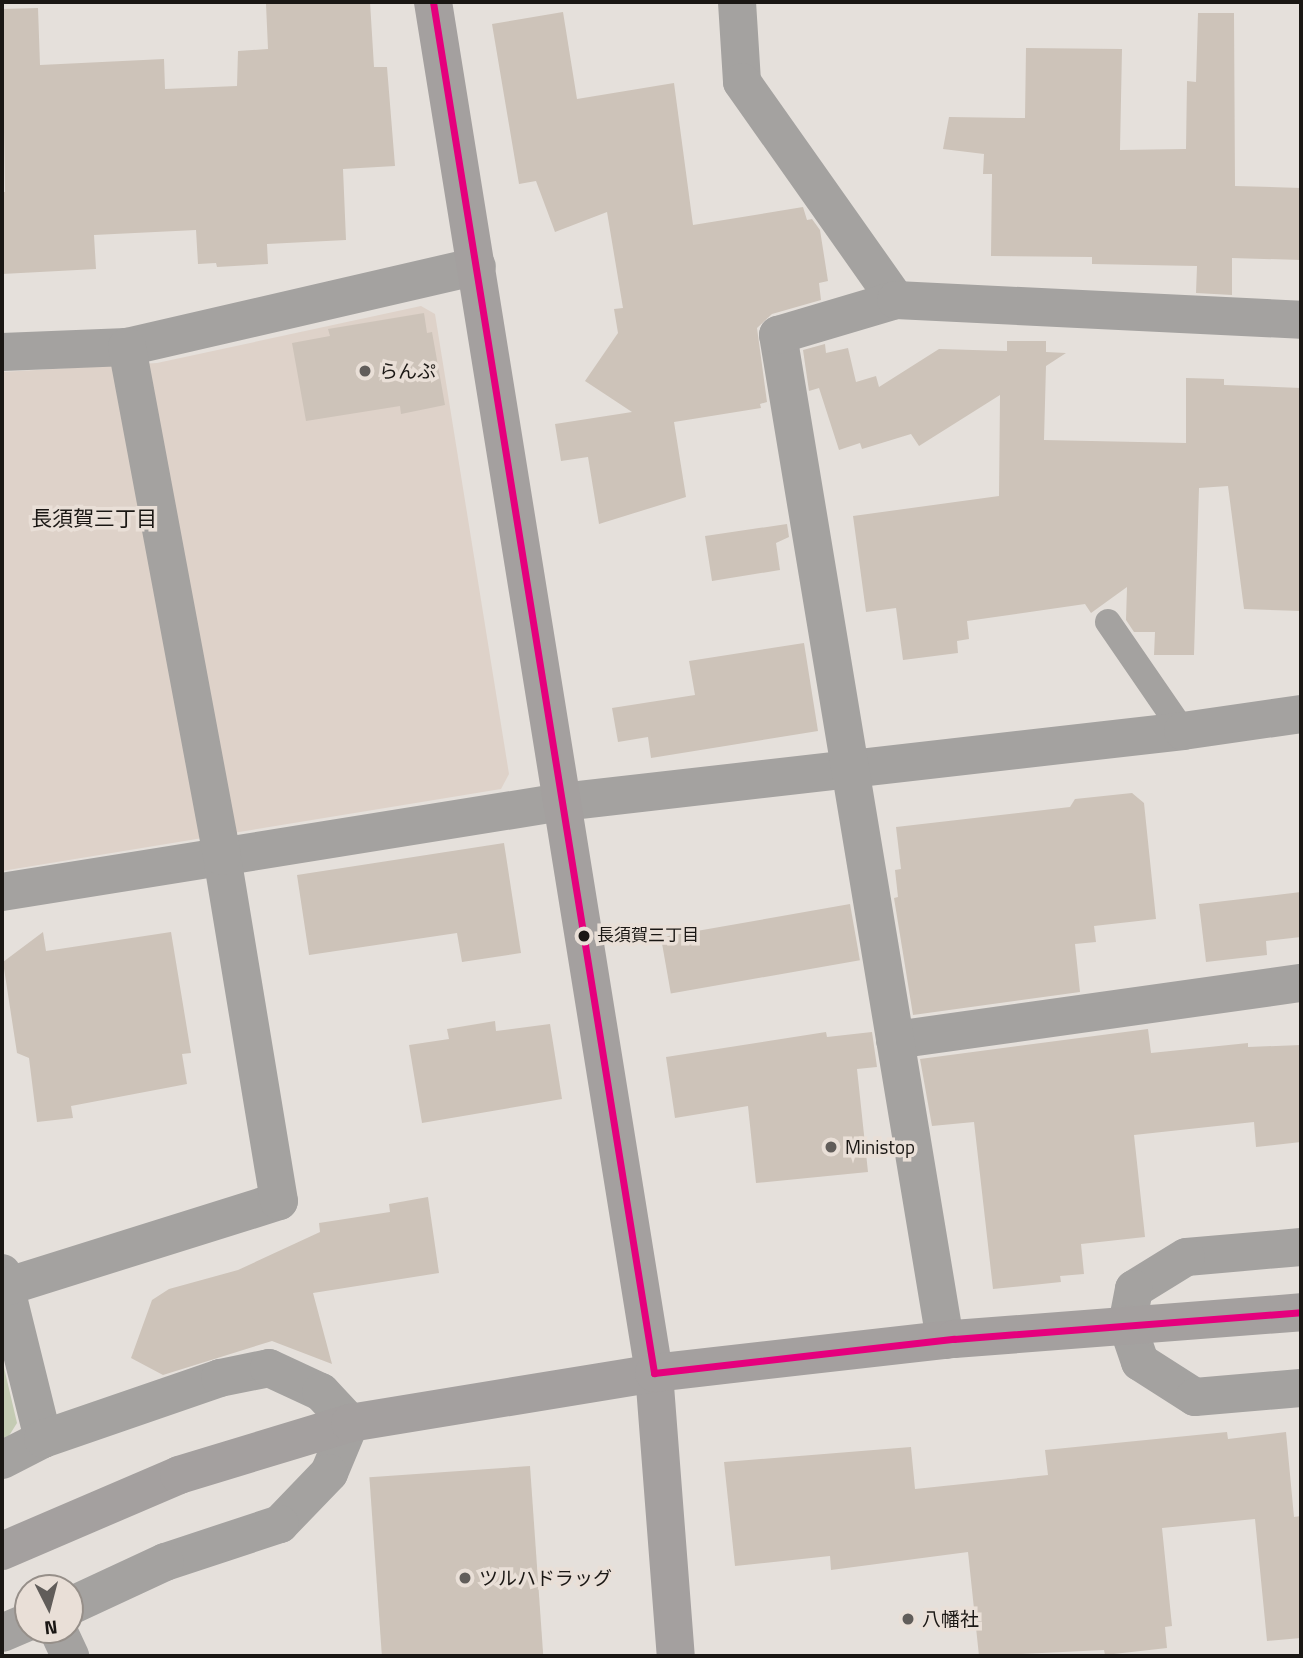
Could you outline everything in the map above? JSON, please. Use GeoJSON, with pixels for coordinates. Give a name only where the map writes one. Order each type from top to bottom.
{"type":"FeatureCollection","features":[{"type":"Feature","properties":{"kind":"street"},"geometry":{"type":"LineString","coordinates":[[433,2],[654,1373],[676,1656]]}},
{"type":"Feature","properties":{"kind":"street"},"geometry":{"type":"LineString","coordinates":[[737,2],[742,82],[896,300]]}},
{"type":"Feature","properties":{"kind":"street"},"geometry":{"type":"LineString","coordinates":[[2,352],[127,347],[477,266]]}},
{"type":"Feature","properties":{"kind":"street"},"geometry":{"type":"LineString","coordinates":[[945,1340],[778,335],[896,300],[1301,320]]}},
{"type":"Feature","properties":{"kind":"street"},"geometry":{"type":"LineString","coordinates":[[43,1439],[3,1280],[279,1201],[222,856],[127,347]]}},
{"type":"Feature","properties":{"kind":"street"},"geometry":{"type":"LineString","coordinates":[[2,892],[562,802],[850,766],[1183,731],[1301,714]]}},
{"type":"Feature","properties":{"kind":"street"},"geometry":{"type":"LineString","coordinates":[[895,1040],[1301,983]]}},
{"type":"Feature","properties":{"kind":"street"},"geometry":{"type":"LineString","coordinates":[[1301,1247],[1186,1257],[1134,1289],[1127,1324],[1140,1362],[1195,1397],[1301,1388]]}},
{"type":"Feature","properties":{"kind":"street"},"geometry":{"type":"LineString","coordinates":[[2,1551],[83,1513],[236,1456],[350,1423],[654,1373],[945,1340],[1301,1312]]}},
{"type":"Feature","properties":{"kind":"street"},"geometry":{"type":"LineString","coordinates":[[2,1460],[43,1439],[220,1378],[269,1368],[321,1392],[350,1423]]}},
{"type":"Feature","properties":{"kind":"street"},"geometry":{"type":"LineString","coordinates":[[84,1600],[165,1562],[280,1524],[329,1473],[350,1423]]}},
{"type":"Feature","properties":{"kind":"lane"},"geometry":{"type":"LineString","coordinates":[[1108,622],[1183,731]]}},
{"type":"Feature","properties":{"kind":"shaded area"},"geometry":{"type":"Polygon","coordinates":[[[421,306],[435,314],[509,774],[501,789],[2,871],[2,372],[157,363],[421,306]]]}},
{"type":"Feature","properties":{"kind":"green space"},"geometry":{"type":"Polygon","coordinates":[[[2,1359],[17,1423],[2,1447],[2,1359]]]}},
{"type":"Feature","properties":{"kind":"building"},"geometry":{"type":"Polygon","coordinates":[[[370,2],[374,67],[387,67],[395,166],[343,169],[346,240],[267,244],[268,264],[217,267],[216,263],[198,264],[196,230],[94,235],[96,269],[2,274],[2,192],[5,192],[2,9],[38,8],[40,65],[164,59],[165,89],[237,86],[238,51],[268,49],[266,4],[370,2]]]}},
{"type":"Feature","properties":{"kind":"building"},"geometry":{"type":"Polygon","coordinates":[[[563,12],[577,99],[674,83],[693,225],[803,207],[807,220],[812,219],[820,230],[828,281],[819,283],[821,300],[772,314],[757,328],[767,402],[760,404],[761,408],[674,422],[686,497],[599,524],[588,457],[561,461],[555,424],[632,412],[585,381],[618,333],[614,309],[623,308],[607,212],[555,232],[536,181],[519,184],[492,24],[563,12]]]}},
{"type":"Feature","properties":{"kind":"building"},"geometry":{"type":"Polygon","coordinates":[[[1198,13],[1234,13],[1235,186],[1301,188],[1301,260],[1232,258],[1232,295],[1196,293],[1197,266],[1092,264],[1092,257],[991,256],[992,174],[983,174],[984,154],[943,149],[949,117],[1025,118],[1026,48],[1122,49],[1120,150],[1186,149],[1187,81],[1196,82],[1198,13]]]}},
{"type":"Feature","properties":{"kind":"building"},"geometry":{"type":"Polygon","coordinates":[[[424,313],[427,333],[432,332],[445,405],[401,414],[400,406],[306,421],[292,343],[330,336],[328,329],[424,313]]]}},
{"type":"Feature","properties":{"kind":"building"},"geometry":{"type":"Polygon","coordinates":[[[1007,341],[1046,341],[1046,352],[1066,353],[1046,366],[1044,440],[1186,443],[1186,378],[1224,379],[1224,385],[1301,388],[1301,611],[1244,609],[1228,486],[1199,488],[1194,655],[1154,655],[1155,632],[1134,632],[1126,620],[1127,587],[1091,613],[1085,604],[967,621],[969,639],[957,641],[958,653],[903,660],[896,608],[866,612],[853,516],[999,496],[1000,395],[919,446],[911,434],[862,449],[860,443],[839,450],[819,388],[809,391],[803,350],[825,344],[826,353],[848,348],[856,382],[876,376],[879,387],[939,349],[1007,351],[1007,341]]]}},
{"type":"Feature","properties":{"kind":"building"},"geometry":{"type":"Polygon","coordinates":[[[787,524],[789,537],[776,543],[780,570],[712,581],[705,536],[787,524]]]}},
{"type":"Feature","properties":{"kind":"building"},"geometry":{"type":"Polygon","coordinates":[[[804,643],[818,731],[651,758],[648,737],[618,742],[612,708],[695,695],[689,661],[804,643]]]}},
{"type":"Feature","properties":{"kind":"building"},"geometry":{"type":"Polygon","coordinates":[[[1132,793],[1144,803],[1156,919],[1094,926],[1096,942],[1075,944],[1080,992],[913,1015],[894,898],[898,897],[895,870],[901,869],[896,827],[1070,807],[1075,799],[1132,793]]]}},
{"type":"Feature","properties":{"kind":"building"},"geometry":{"type":"Polygon","coordinates":[[[504,843],[521,953],[462,962],[457,933],[309,955],[297,875],[504,843]]]}},
{"type":"Feature","properties":{"kind":"building"},"geometry":{"type":"Polygon","coordinates":[[[1301,892],[1301,937],[1266,941],[1267,955],[1206,962],[1199,904],[1301,892]]]}},
{"type":"Feature","properties":{"kind":"building"},"geometry":{"type":"Polygon","coordinates":[[[850,904],[860,960],[671,993],[661,937],[850,904]]]}},
{"type":"Feature","properties":{"kind":"building"},"geometry":{"type":"Polygon","coordinates":[[[43,932],[46,951],[171,932],[191,1053],[182,1054],[187,1084],[71,1106],[73,1118],[37,1122],[29,1058],[17,1053],[3,962],[43,932]]]}},
{"type":"Feature","properties":{"kind":"building"},"geometry":{"type":"Polygon","coordinates":[[[495,1021],[496,1031],[550,1024],[562,1099],[422,1123],[409,1045],[449,1039],[447,1029],[495,1021]]]}},
{"type":"Feature","properties":{"kind":"building"},"geometry":{"type":"Polygon","coordinates":[[[1148,1029],[1151,1053],[1248,1043],[1248,1047],[1301,1045],[1301,1142],[1256,1147],[1254,1122],[1134,1135],[1145,1237],[1081,1244],[1084,1274],[1060,1276],[1061,1282],[993,1289],[974,1122],[932,1126],[920,1059],[1148,1029]]]}},
{"type":"Feature","properties":{"kind":"building"},"geometry":{"type":"Polygon","coordinates":[[[826,1032],[827,1037],[872,1032],[877,1067],[857,1069],[868,1172],[756,1183],[748,1106],[675,1118],[666,1057],[826,1032]]]}},
{"type":"Feature","properties":{"kind":"building"},"geometry":{"type":"Polygon","coordinates":[[[428,1197],[439,1273],[313,1293],[332,1364],[272,1341],[163,1375],[131,1358],[152,1300],[169,1289],[238,1270],[320,1232],[319,1223],[390,1212],[389,1204],[428,1197]]]}},
{"type":"Feature","properties":{"kind":"building"},"geometry":{"type":"Polygon","coordinates":[[[1227,1432],[1228,1439],[1286,1432],[1294,1517],[1301,1516],[1301,1638],[1267,1641],[1255,1519],[1162,1528],[1172,1626],[1165,1627],[1167,1648],[1105,1655],[1104,1650],[979,1656],[968,1552],[831,1570],[830,1556],[735,1566],[724,1462],[911,1447],[915,1489],[1048,1475],[1045,1450],[1227,1432]]]}},
{"type":"Feature","properties":{"kind":"building"},"geometry":{"type":"Polygon","coordinates":[[[530,1466],[543,1656],[382,1656],[369,1477],[530,1466]]]}},
{"type":"Feature","properties":{"kind":"transit line"},"geometry":{"type":"LineString","coordinates":[[433,2],[654,1373]]}},
{"type":"Feature","properties":{"kind":"transit line"},"geometry":{"type":"LineString","coordinates":[[654,1373],[954,1339],[1301,1312]]}},
{"type":"Feature","properties":{"kind":"place","name":"らんぷ"},"geometry":{"type":"Point","coordinates":[365,371]}},
{"type":"Feature","properties":{"kind":"place","name":"長須賀三丁目"},"geometry":{"type":"Point","coordinates":[584,936]}},
{"type":"Feature","properties":{"kind":"place","name":"Ministop"},"geometry":{"type":"Point","coordinates":[831,1147]}},
{"type":"Feature","properties":{"kind":"place","name":"ツルハドラッグ"},"geometry":{"type":"Point","coordinates":[465,1578]}},
{"type":"Feature","properties":{"kind":"place","name":"八幡社"},"geometry":{"type":"Point","coordinates":[908,1619]}},
{"type":"Feature","properties":{"kind":"district","name":"長須賀三丁目"},"geometry":{"type":"Point","coordinates":[94,518]}}]}
